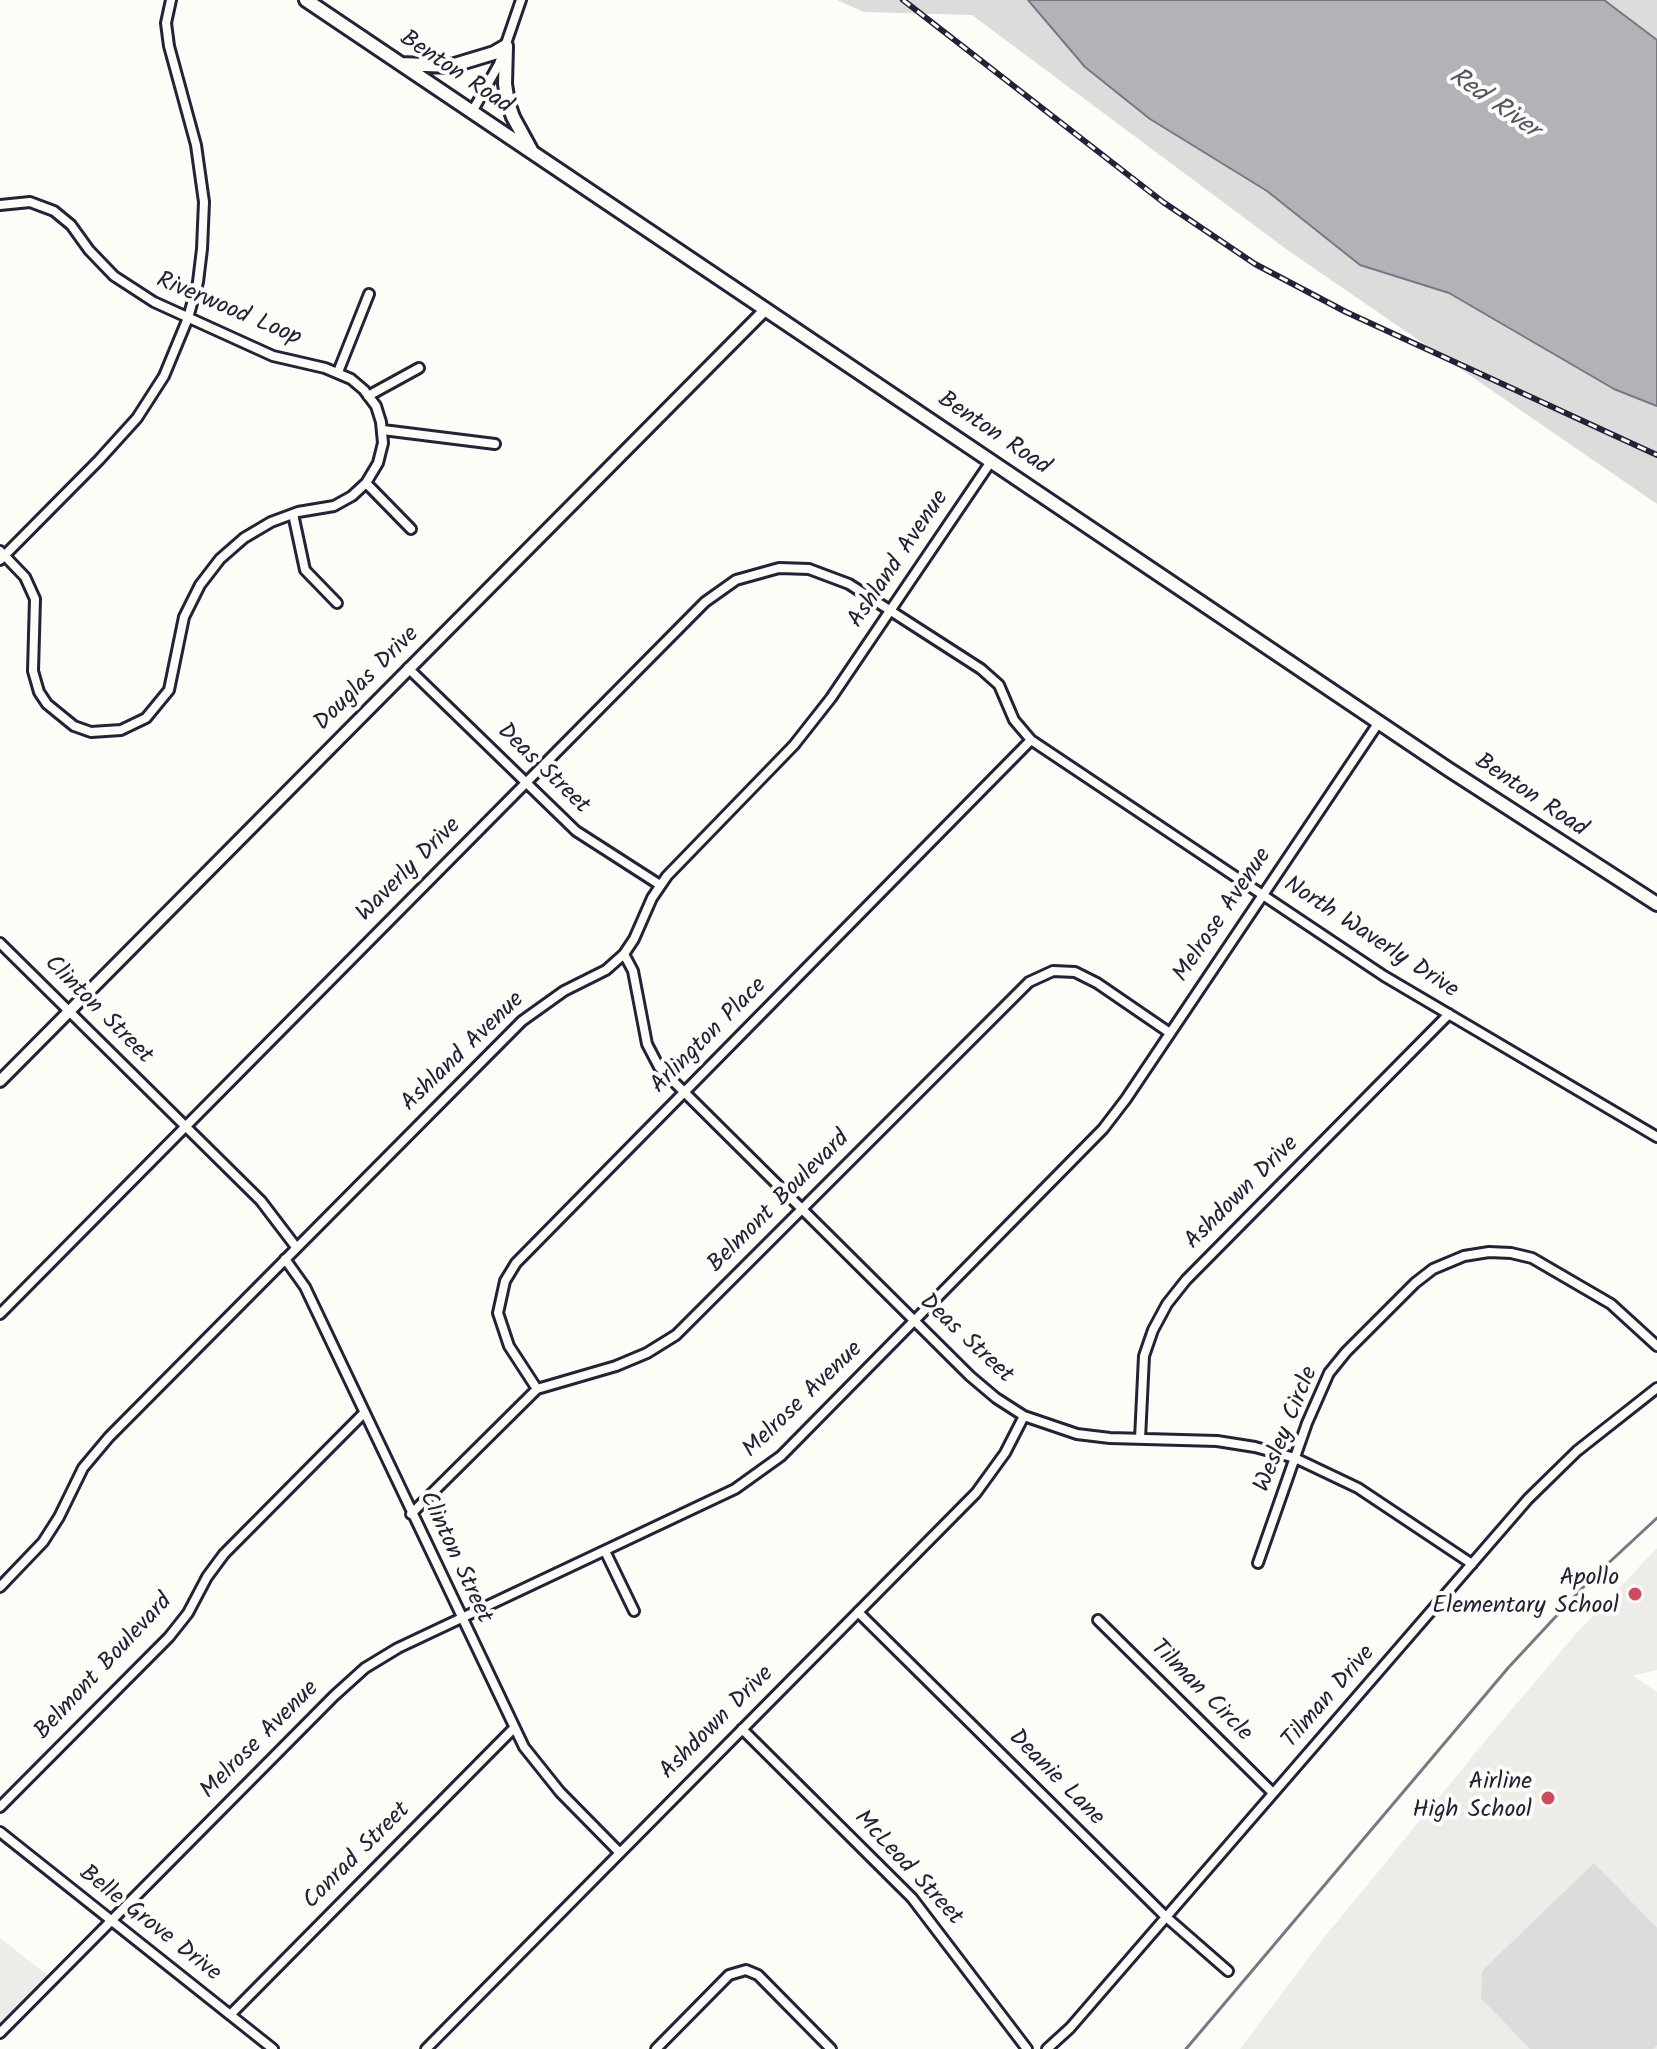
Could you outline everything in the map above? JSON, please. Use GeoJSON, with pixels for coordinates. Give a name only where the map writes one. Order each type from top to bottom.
{"type":"FeatureCollection","features":[{"type":"Feature","properties":{"kind":"main road","name":"Benton Road"},"geometry":{"type":"LineString","coordinates":[[306,0],[1379,722],[1657,904]]}},
{"type":"Feature","properties":{"kind":"main road"},"geometry":{"type":"LineString","coordinates":[[399,63],[451,66],[494,53],[506,46]]}},
{"type":"Feature","properties":{"kind":"main road"},"geometry":{"type":"LineString","coordinates":[[506,46],[508,103],[532,152]]}},
{"type":"Feature","properties":{"kind":"street"},"geometry":{"type":"LineString","coordinates":[[171,0],[167,12],[167,37],[196,145],[204,202],[201,262],[188,318],[164,376],[137,418],[2,556],[25,577],[35,599],[33,671],[39,692],[54,711],[74,726],[91,732],[134,726],[162,701],[173,677],[184,617],[200,585],[220,559],[256,529],[293,514],[334,506],[352,496],[366,483],[378,463],[383,430],[495,444]]}},
{"type":"Feature","properties":{"kind":"street"},"geometry":{"type":"LineString","coordinates":[[472,112],[499,64],[521,0]]}},
{"type":"Feature","properties":{"kind":"street","name":"Riverwood Loop"},"geometry":{"type":"LineString","coordinates":[[0,205],[30,202],[54,211],[71,225],[101,264],[126,286],[273,356],[338,372],[359,385],[368,396],[379,413],[383,430]]}},
{"type":"Feature","properties":{"kind":"street"},"geometry":{"type":"LineString","coordinates":[[338,372],[369,294]]}},
{"type":"Feature","properties":{"kind":"street","name":"Douglas Drive"},"geometry":{"type":"LineString","coordinates":[[0,1081],[766,309]]}},
{"type":"Feature","properties":{"kind":"street"},"geometry":{"type":"LineString","coordinates":[[368,396],[419,368]]}},
{"type":"Feature","properties":{"kind":"street","name":"Ashland Avenue"},"geometry":{"type":"LineString","coordinates":[[0,1587],[48,1535],[90,1459],[296,1247],[533,1011],[606,970],[624,954],[660,885],[806,731],[992,460]]}},
{"type":"Feature","properties":{"kind":"street"},"geometry":{"type":"LineString","coordinates":[[366,483],[411,529]]}},
{"type":"Feature","properties":{"kind":"street"},"geometry":{"type":"LineString","coordinates":[[293,514],[305,570],[337,603]]}},
{"type":"Feature","properties":{"kind":"street","name":"Waverly Drive"},"geometry":{"type":"LineString","coordinates":[[0,1314],[705,602],[736,580],[779,568],[809,569],[849,584],[890,611]]}},
{"type":"Feature","properties":{"kind":"street","name":"North Waverly Drive"},"geometry":{"type":"LineString","coordinates":[[890,611],[990,676],[999,685],[1014,720],[1031,740],[1384,976],[1657,1137]]}},
{"type":"Feature","properties":{"kind":"street","name":"Deas Street"},"geometry":{"type":"LineString","coordinates":[[408,668],[576,831],[660,885]]}},
{"type":"Feature","properties":{"kind":"street","name":"Melrose Avenue"},"geometry":{"type":"LineString","coordinates":[[0,2033],[351,1680],[398,1648],[735,1489],[764,1470],[794,1444],[1089,1145],[1126,1099],[1379,722]]}},
{"type":"Feature","properties":{"kind":"street","name":"Arlington Place"},"geometry":{"type":"LineString","coordinates":[[537,1389],[509,1346],[500,1325],[499,1302],[505,1281],[524,1253],[1031,740]]}},
{"type":"Feature","properties":{"kind":"street","name":"Clinton Street"},"geometry":{"type":"LineString","coordinates":[[0,943],[261,1201],[296,1247]]}},
{"type":"Feature","properties":{"kind":"street","name":"Deas Street"},"geometry":{"type":"LineString","coordinates":[[624,954],[633,971],[650,1053],[659,1067],[983,1387],[1024,1416],[1077,1434],[1217,1441],[1295,1458],[1358,1488],[1472,1564]]}},
{"type":"Feature","properties":{"kind":"street","name":"Belmont Boulevard"},"geometry":{"type":"LineString","coordinates":[[411,1514],[537,1389],[616,1366],[666,1342],[689,1324],[1011,997],[1042,975],[1064,969],[1086,976],[1170,1033]]}},
{"type":"Feature","properties":{"kind":"street","name":"Ashdown Drive"},"geometry":{"type":"LineString","coordinates":[[1140,1439],[1144,1356],[1167,1304],[1186,1280],[1449,1014]]}},
{"type":"Feature","properties":{"kind":"street","name":"Wesley Circle"},"geometry":{"type":"LineString","coordinates":[[1258,1563],[1317,1397],[1336,1363],[1423,1275],[1464,1256],[1501,1252],[1532,1258],[1611,1304],[1657,1346]]}},
{"type":"Feature","properties":{"kind":"street","name":"Clinton Street"},"geometry":{"type":"LineString","coordinates":[[285,1259],[305,1287],[514,1728],[539,1769],[620,1853]]}},
{"type":"Feature","properties":{"kind":"street","name":"Tilman Drive"},"geometry":{"type":"LineString","coordinates":[[1047,2049],[1070,2028],[1563,1463],[1657,1388]]}},
{"type":"Feature","properties":{"kind":"street","name":"Belmont Boulevard"},"geometry":{"type":"LineString","coordinates":[[0,1807],[169,1637],[188,1613],[207,1577],[224,1554],[364,1413]]}},
{"type":"Feature","properties":{"kind":"street","name":"Ashdown Drive"},"geometry":{"type":"LineString","coordinates":[[426,2049],[976,1493],[1005,1453],[1024,1416]]}},
{"type":"Feature","properties":{"kind":"street"},"geometry":{"type":"LineString","coordinates":[[605,1551],[634,1611]]}},
{"type":"Feature","properties":{"kind":"street","name":"Deanie Lane"},"geometry":{"type":"LineString","coordinates":[[858,1612],[1165,1916],[1228,1971]]}},
{"type":"Feature","properties":{"kind":"street","name":"Tilman Circle"},"geometry":{"type":"LineString","coordinates":[[1098,1620],[1273,1793]]}},
{"type":"Feature","properties":{"kind":"street","name":"Conrad Street"},"geometry":{"type":"LineString","coordinates":[[230,2015],[514,1728]]}},
{"type":"Feature","properties":{"kind":"street","name":"McLeod Street"},"geometry":{"type":"LineString","coordinates":[[742,1729],[889,1873],[920,1908],[1027,2049]]}},
{"type":"Feature","properties":{"kind":"street","name":"Belle Grove Drive"},"geometry":{"type":"LineString","coordinates":[[0,1832],[273,2049]]}},
{"type":"Feature","properties":{"kind":"street"},"geometry":{"type":"LineString","coordinates":[[656,2049],[729,1975],[746,1970],[758,1975],[831,2049]]}},
{"type":"Feature","properties":{"kind":"shaded area"},"geometry":{"type":"Polygon","coordinates":[[[837,0],[1028,0],[1085,67],[1150,119],[1267,191],[1360,265],[1449,293],[1614,389],[1657,406],[1657,504],[1286,249],[972,15],[864,12],[837,0]]]}},
{"type":"Feature","properties":{"kind":"shaded area"},"geometry":{"type":"Polygon","coordinates":[[[1604,0],[1657,0],[1657,40],[1610,4],[1604,0]]]}},
{"type":"Feature","properties":{"kind":"shaded area","name":"Airline High School"},"geometry":{"type":"Polygon","coordinates":[[[1657,1548],[1657,1670],[1633,1676],[1657,1692],[1657,2049],[1240,2049],[1326,1935],[1486,1740],[1573,1637],[1657,1548]]]}},
{"type":"Feature","properties":{"kind":"shaded area"},"geometry":{"type":"Polygon","coordinates":[[[1594,1863],[1657,1928],[1657,2045],[1653,2049],[1530,2049],[1481,1998],[1482,1971],[1594,1863]]]}},
{"type":"Feature","properties":{"kind":"shaded area"},"geometry":{"type":"Polygon","coordinates":[[[0,1938],[50,1977],[0,2027],[0,1938]]]}},
{"type":"Feature","properties":{"kind":"water","name":"Red River"},"geometry":{"type":"Polygon","coordinates":[[[1028,0],[1604,0],[1657,40],[1657,406],[1614,389],[1449,293],[1360,265],[1267,191],[1150,119],[1085,67],[1028,0]]]}},
{"type":"Feature","properties":{"kind":"waterway"},"geometry":{"type":"LineString","coordinates":[[1186,2049],[1508,1668],[1587,1583],[1657,1518]]}},
{"type":"Feature","properties":{"kind":"railway"},"geometry":{"type":"LineString","coordinates":[[903,0],[1163,202],[1255,264],[1346,312],[1657,455]]}},
{"type":"Feature","properties":{"kind":"place","name":"Apollo Elementary School"},"geometry":{"type":"Point","coordinates":[1635,1594]}},
{"type":"Feature","properties":{"kind":"place","name":"Airline High School"},"geometry":{"type":"Point","coordinates":[1548,1798]}}]}
